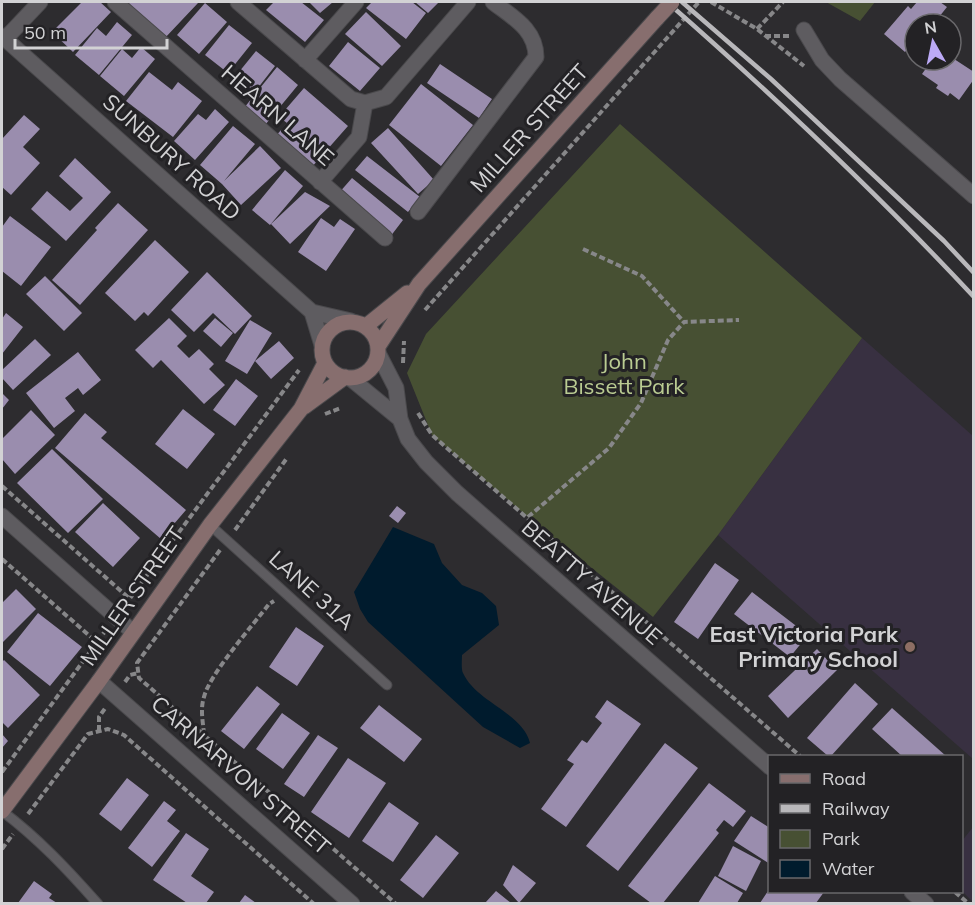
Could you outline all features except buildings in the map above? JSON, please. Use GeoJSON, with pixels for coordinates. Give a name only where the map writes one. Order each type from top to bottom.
{"type":"FeatureCollection","features":[{"type":"Feature","properties":{"kind":"main road","name":"MILLER STREET"},"geometry":{"type":"LineString","coordinates":[[366,326],[419,284],[672,2]]}},
{"type":"Feature","properties":{"kind":"main road","name":"MILLER STREET"},"geometry":{"type":"LineString","coordinates":[[379,350],[419,284]]}},
{"type":"Feature","properties":{"kind":"main road"},"geometry":{"type":"LineString","coordinates":[[351,321],[366,326],[376,337],[379,350],[369,371],[360,376],[347,378],[331,372],[325,363],[322,345],[331,328],[351,321]]}},
{"type":"Feature","properties":{"kind":"main road","name":"MILLER STREET"},"geometry":{"type":"LineString","coordinates":[[2,811],[99,681],[210,525],[302,409],[325,363]]}},
{"type":"Feature","properties":{"kind":"main road","name":"MILLER STREET"},"geometry":{"type":"LineString","coordinates":[[302,409],[347,378]]}},
{"type":"Feature","properties":{"kind":"street"},"geometry":{"type":"LineString","coordinates":[[3,37],[40,2]]}},
{"type":"Feature","properties":{"kind":"street","name":"HEARN LANE"},"geometry":{"type":"LineString","coordinates":[[115,2],[385,238]]}},
{"type":"Feature","properties":{"kind":"street"},"geometry":{"type":"LineString","coordinates":[[239,2],[351,99],[365,103],[386,97],[468,2]]}},
{"type":"Feature","properties":{"kind":"street"},"geometry":{"type":"LineString","coordinates":[[305,60],[356,2]]}},
{"type":"Feature","properties":{"kind":"street","name":"MILLER STREET"},"geometry":{"type":"LineString","coordinates":[[418,212],[536,57],[536,45],[530,32],[493,2]]}},
{"type":"Feature","properties":{"kind":"street"},"geometry":{"type":"LineString","coordinates":[[804,30],[822,60],[840,79],[974,196]]}},
{"type":"Feature","properties":{"kind":"street","name":"SUNBURY ROAD"},"geometry":{"type":"LineString","coordinates":[[3,37],[312,312],[351,321]]}},
{"type":"Feature","properties":{"kind":"street"},"geometry":{"type":"LineString","coordinates":[[320,182],[359,137],[365,103]]}},
{"type":"Feature","properties":{"kind":"street"},"geometry":{"type":"LineString","coordinates":[[312,312],[322,345]]}},
{"type":"Feature","properties":{"kind":"street","name":"BEATTY AVENUE"},"geometry":{"type":"LineString","coordinates":[[379,350],[396,388],[400,420],[408,439],[426,462],[457,493],[768,765]]}},
{"type":"Feature","properties":{"kind":"street","name":"BEATTY AVENUE"},"geometry":{"type":"LineString","coordinates":[[347,378],[400,420]]}},
{"type":"Feature","properties":{"kind":"street"},"geometry":{"type":"LineString","coordinates":[[2,516],[133,632]]}},
{"type":"Feature","properties":{"kind":"street","name":"CARNARVON STREET"},"geometry":{"type":"LineString","coordinates":[[99,681],[352,903]]}},
{"type":"Feature","properties":{"kind":"street"},"geometry":{"type":"LineString","coordinates":[[914,893],[926,903]]}},
{"type":"Feature","properties":{"kind":"lane","name":"LANE 31A"},"geometry":{"type":"LineString","coordinates":[[210,525],[387,685]]}},
{"type":"Feature","properties":{"kind":"lane"},"geometry":{"type":"LineString","coordinates":[[2,811],[20,824],[56,858],[99,903]]}},
{"type":"Feature","properties":{"kind":"path"},"geometry":{"type":"LineString","coordinates":[[419,316],[699,2]]}},
{"type":"Feature","properties":{"kind":"path"},"geometry":{"type":"LineString","coordinates":[[757,29],[783,2]]}},
{"type":"Feature","properties":{"kind":"path"},"geometry":{"type":"LineString","coordinates":[[764,36],[790,36],[804,30]]}},
{"type":"Feature","properties":{"kind":"path"},"geometry":{"type":"LineString","coordinates":[[583,249],[642,276],[684,322]]}},
{"type":"Feature","properties":{"kind":"path"},"geometry":{"type":"LineString","coordinates":[[528,517],[609,448],[641,404],[668,340],[684,322],[739,320]]}},
{"type":"Feature","properties":{"kind":"path"},"geometry":{"type":"LineString","coordinates":[[403,372],[404,336]]}},
{"type":"Feature","properties":{"kind":"path"},"geometry":{"type":"LineString","coordinates":[[2,772],[299,370]]}},
{"type":"Feature","properties":{"kind":"path"},"geometry":{"type":"LineString","coordinates":[[413,405],[432,435],[799,755]]}},
{"type":"Feature","properties":{"kind":"path"},"geometry":{"type":"LineString","coordinates":[[324,415],[341,408]]}},
{"type":"Feature","properties":{"kind":"path"},"geometry":{"type":"LineString","coordinates":[[294,449],[137,663],[139,678],[396,903]]}},
{"type":"Feature","properties":{"kind":"path"},"geometry":{"type":"LineString","coordinates":[[2,486],[130,598]]}},
{"type":"Feature","properties":{"kind":"path"},"geometry":{"type":"LineString","coordinates":[[2,559],[92,638],[95,645]]}},
{"type":"Feature","properties":{"kind":"path"},"geometry":{"type":"LineString","coordinates":[[204,735],[202,711],[204,695],[213,678],[269,604],[286,593]]}},
{"type":"Feature","properties":{"kind":"path"},"geometry":{"type":"LineString","coordinates":[[2,849],[88,734],[108,729],[124,735],[314,903]]}},
{"type":"Feature","properties":{"kind":"path"},"geometry":{"type":"LineString","coordinates":[[957,893],[969,903]]}},
{"type":"Feature","properties":{"kind":"shaded area","name":"East Victoria Park Primary School"},"geometry":{"type":"Polygon","coordinates":[[[862,338],[973,436],[973,759],[718,535],[862,338]]]}},
{"type":"Feature","properties":{"kind":"shaded area"},"geometry":{"type":"Polygon","coordinates":[[[973,827],[973,902],[963,892],[963,840],[973,827]]]}},
{"type":"Feature","properties":{"kind":"green space"},"geometry":{"type":"Polygon","coordinates":[[[826,2],[875,2],[860,21],[826,2]]]}},
{"type":"Feature","properties":{"kind":"green space","name":"John Bissett Park"},"geometry":{"type":"Polygon","coordinates":[[[620,124],[862,338],[718,535],[653,617],[528,517],[432,435],[407,373],[426,334],[620,124]]]}},
{"type":"Feature","properties":{"kind":"water"},"geometry":{"type":"Polygon","coordinates":[[[393,527],[434,544],[442,563],[462,585],[482,593],[496,606],[499,625],[462,655],[462,671],[478,692],[518,723],[530,743],[520,748],[483,727],[368,622],[354,592],[393,527]]]}},
{"type":"Feature","properties":{"kind":"railway"},"geometry":{"type":"LineString","coordinates":[[667,2],[824,145],[974,297]]}},
{"type":"Feature","properties":{"kind":"railway"},"geometry":{"type":"LineString","coordinates":[[682,2],[771,79],[944,241],[974,273]]}},
{"type":"Feature","properties":{"kind":"place","name":"East Victoria Park Primary School"},"geometry":{"type":"Point","coordinates":[910,647]}}]}
